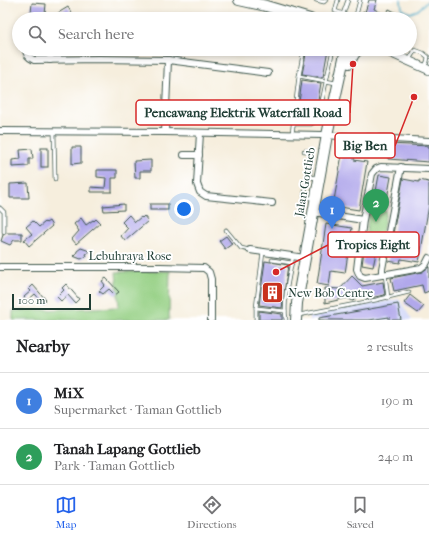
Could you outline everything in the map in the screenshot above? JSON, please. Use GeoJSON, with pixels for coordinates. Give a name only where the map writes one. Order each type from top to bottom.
{"type":"FeatureCollection","features":[{"type":"Feature","properties":{"kind":"main road"},"geometry":{"type":"LineString","coordinates":[[239,0],[267,3],[291,12]]}},
{"type":"Feature","properties":{"kind":"main road","name":"Jalan Gottlieb"},"geometry":{"type":"LineString","coordinates":[[299,317],[297,303],[308,259],[339,84],[346,56]]}},
{"type":"Feature","properties":{"kind":"main road","name":"Jalan Gottlieb"},"geometry":{"type":"LineString","coordinates":[[316,213],[315,200],[319,178],[330,136],[346,56]]}},
{"type":"Feature","properties":{"kind":"street"},"geometry":{"type":"LineString","coordinates":[[28,56],[34,60],[168,60],[268,73]]}},
{"type":"Feature","properties":{"kind":"street"},"geometry":{"type":"LineString","coordinates":[[397,56],[426,69]]}},
{"type":"Feature","properties":{"kind":"street"},"geometry":{"type":"LineString","coordinates":[[165,132],[168,60]]}},
{"type":"Feature","properties":{"kind":"street"},"geometry":{"type":"LineString","coordinates":[[0,131],[165,132],[330,136],[429,141]]}},
{"type":"Feature","properties":{"kind":"street"},"geometry":{"type":"LineString","coordinates":[[200,133],[197,184],[198,189],[203,194],[272,203]]}},
{"type":"Feature","properties":{"kind":"street"},"geometry":{"type":"LineString","coordinates":[[184,154],[199,155]]}},
{"type":"Feature","properties":{"kind":"street"},"geometry":{"type":"LineString","coordinates":[[429,169],[381,167],[376,169],[372,174],[363,220],[357,266],[358,273],[360,276],[365,278],[421,268],[426,264],[429,258]]}},
{"type":"Feature","properties":{"kind":"street"},"geometry":{"type":"LineString","coordinates":[[384,274],[382,270],[401,167]]}},
{"type":"Feature","properties":{"kind":"street"},"geometry":{"type":"LineString","coordinates":[[316,213],[363,220]]}},
{"type":"Feature","properties":{"kind":"street"},"geometry":{"type":"LineString","coordinates":[[250,250],[308,259]]}},
{"type":"Feature","properties":{"kind":"street","name":"Lebuhraya Rose"},"geometry":{"type":"LineString","coordinates":[[0,267],[204,268],[209,272],[211,279],[211,320]]}},
{"type":"Feature","properties":{"kind":"lane"},"geometry":{"type":"LineString","coordinates":[[316,0],[324,2],[326,0]]}},
{"type":"Feature","properties":{"kind":"lane"},"geometry":{"type":"LineString","coordinates":[[338,0],[335,10],[339,12]]}},
{"type":"Feature","properties":{"kind":"lane"},"geometry":{"type":"LineString","coordinates":[[344,12],[348,0]]}},
{"type":"Feature","properties":{"kind":"lane"},"geometry":{"type":"LineString","coordinates":[[357,12],[360,0]]}},
{"type":"Feature","properties":{"kind":"lane"},"geometry":{"type":"LineString","coordinates":[[417,51],[428,57],[426,69]]}},
{"type":"Feature","properties":{"kind":"lane"},"geometry":{"type":"LineString","coordinates":[[292,135],[298,76],[302,56]]}},
{"type":"Feature","properties":{"kind":"lane"},"geometry":{"type":"LineString","coordinates":[[294,124],[311,124],[318,120],[331,56]]}},
{"type":"Feature","properties":{"kind":"lane"},"geometry":{"type":"LineString","coordinates":[[408,61],[411,56]]}},
{"type":"Feature","properties":{"kind":"lane"},"geometry":{"type":"LineString","coordinates":[[298,76],[339,84]]}},
{"type":"Feature","properties":{"kind":"lane"},"geometry":{"type":"LineString","coordinates":[[54,132],[55,178]]}},
{"type":"Feature","properties":{"kind":"lane"},"geometry":{"type":"LineString","coordinates":[[304,151],[308,151],[310,156],[310,177],[319,178]]}},
{"type":"Feature","properties":{"kind":"lane"},"geometry":{"type":"LineString","coordinates":[[307,183],[304,196],[315,200]]}},
{"type":"Feature","properties":{"kind":"lane"},"geometry":{"type":"LineString","coordinates":[[0,208],[4,212],[4,232]]}},
{"type":"Feature","properties":{"kind":"lane"},"geometry":{"type":"LineString","coordinates":[[226,230],[240,248],[250,250]]}},
{"type":"Feature","properties":{"kind":"lane"},"geometry":{"type":"LineString","coordinates":[[256,320],[256,308],[263,252]]}},
{"type":"Feature","properties":{"kind":"lane"},"geometry":{"type":"LineString","coordinates":[[286,320],[285,311],[293,256]]}},
{"type":"Feature","properties":{"kind":"lane"},"geometry":{"type":"LineString","coordinates":[[272,260],[292,263]]}},
{"type":"Feature","properties":{"kind":"lane"},"geometry":{"type":"LineString","coordinates":[[384,274],[388,298]]}},
{"type":"Feature","properties":{"kind":"lane"},"geometry":{"type":"LineString","coordinates":[[299,317],[409,292]]}},
{"type":"Feature","properties":{"kind":"lane"},"geometry":{"type":"LineString","coordinates":[[256,308],[285,311]]}},
{"type":"Feature","properties":{"kind":"shaded area"},"geometry":{"type":"Polygon","coordinates":[[[399,299],[412,320],[309,320],[309,315],[399,299]]]}},
{"type":"Feature","properties":{"kind":"green space"},"geometry":{"type":"Polygon","coordinates":[[[370,209],[386,211],[382,235],[366,233],[370,209]]]}},
{"type":"Feature","properties":{"kind":"green space"},"geometry":{"type":"Polygon","coordinates":[[[170,271],[169,320],[13,320],[13,311],[119,307],[116,272],[170,271]]]}},
{"type":"Feature","properties":{"kind":"building"},"geometry":{"type":"Polygon","coordinates":[[[369,0],[377,0],[374,9],[380,12],[365,12],[369,0]]]}},
{"type":"Feature","properties":{"kind":"building"},"geometry":{"type":"Polygon","coordinates":[[[32,3],[46,4],[45,12],[31,12],[32,3]]]}},
{"type":"Feature","properties":{"kind":"building"},"geometry":{"type":"Polygon","coordinates":[[[68,7],[71,12],[60,12],[68,7]]]}},
{"type":"Feature","properties":{"kind":"building"},"geometry":{"type":"Polygon","coordinates":[[[389,9],[395,12],[388,12],[389,9]]]}},
{"type":"Feature","properties":{"kind":"building"},"geometry":{"type":"Polygon","coordinates":[[[306,56],[327,56],[323,77],[302,74],[306,56]]]}},
{"type":"Feature","properties":{"kind":"building"},"geometry":{"type":"Polygon","coordinates":[[[302,80],[321,83],[315,118],[297,118],[302,80]]]}},
{"type":"Feature","properties":{"kind":"building"},"geometry":{"type":"Polygon","coordinates":[[[344,143],[356,144],[354,160],[367,162],[359,210],[333,206],[344,143]]]}},
{"type":"Feature","properties":{"kind":"building"},"geometry":{"type":"Polygon","coordinates":[[[389,144],[429,146],[429,162],[388,159],[389,144]]]}},
{"type":"Feature","properties":{"kind":"building"},"geometry":{"type":"Polygon","coordinates":[[[72,147],[81,147],[81,163],[72,164],[72,147]]]}},
{"type":"Feature","properties":{"kind":"building"},"geometry":{"type":"Polygon","coordinates":[[[41,148],[48,148],[48,167],[41,167],[41,148]]]}},
{"type":"Feature","properties":{"kind":"building"},"geometry":{"type":"Polygon","coordinates":[[[32,149],[33,159],[29,159],[29,166],[12,167],[12,160],[21,159],[20,150],[32,149]]]}},
{"type":"Feature","properties":{"kind":"building"},"geometry":{"type":"Polygon","coordinates":[[[151,160],[151,171],[140,171],[140,178],[135,178],[134,161],[151,160]]]}},
{"type":"Feature","properties":{"kind":"building"},"geometry":{"type":"Polygon","coordinates":[[[97,170],[117,170],[117,178],[112,178],[112,192],[91,192],[91,187],[105,188],[106,178],[97,177],[97,170]]]}},
{"type":"Feature","properties":{"kind":"building"},"geometry":{"type":"Polygon","coordinates":[[[379,175],[391,177],[386,204],[374,202],[379,175]]]}},
{"type":"Feature","properties":{"kind":"building"},"geometry":{"type":"Polygon","coordinates":[[[403,179],[429,182],[429,205],[419,262],[401,259],[400,263],[388,261],[403,179]]]}},
{"type":"Feature","properties":{"kind":"building"},"geometry":{"type":"Polygon","coordinates":[[[28,183],[29,198],[10,198],[10,184],[28,183]]]}},
{"type":"Feature","properties":{"kind":"building"},"geometry":{"type":"Polygon","coordinates":[[[124,204],[124,210],[104,211],[103,206],[124,204]]]}},
{"type":"Feature","properties":{"kind":"building"},"geometry":{"type":"Polygon","coordinates":[[[150,204],[168,204],[168,210],[150,210],[150,204]]]}},
{"type":"Feature","properties":{"kind":"building"},"geometry":{"type":"Polygon","coordinates":[[[129,215],[135,222],[144,216],[148,221],[125,241],[121,236],[128,228],[122,222],[129,215]]]}},
{"type":"Feature","properties":{"kind":"building"},"geometry":{"type":"Polygon","coordinates":[[[81,218],[86,225],[96,219],[100,223],[76,244],[72,239],[79,231],[74,224],[81,218]]]}},
{"type":"Feature","properties":{"kind":"building"},"geometry":{"type":"Polygon","coordinates":[[[33,221],[39,227],[45,222],[46,223],[49,221],[52,226],[29,246],[24,240],[32,234],[26,227],[33,221]]]}},
{"type":"Feature","properties":{"kind":"building"},"geometry":{"type":"Polygon","coordinates":[[[326,224],[352,228],[345,273],[331,271],[329,286],[317,284],[326,224]]]}},
{"type":"Feature","properties":{"kind":"building"},"geometry":{"type":"Polygon","coordinates":[[[7,233],[22,233],[22,240],[14,240],[10,245],[1,241],[3,235],[7,233]]]}},
{"type":"Feature","properties":{"kind":"building"},"geometry":{"type":"Polygon","coordinates":[[[226,236],[232,244],[225,249],[219,241],[226,236]]]}},
{"type":"Feature","properties":{"kind":"building"},"geometry":{"type":"Polygon","coordinates":[[[366,236],[379,239],[373,267],[362,265],[366,236]]]}},
{"type":"Feature","properties":{"kind":"building"},"geometry":{"type":"Polygon","coordinates":[[[81,248],[89,252],[86,254],[87,256],[81,259],[73,256],[76,255],[77,251],[81,248]]]}},
{"type":"Feature","properties":{"kind":"building","name":"New Bob Centre"},"geometry":{"type":"Polygon","coordinates":[[[265,261],[288,265],[282,308],[259,305],[265,261]]]}},
{"type":"Feature","properties":{"kind":"building"},"geometry":{"type":"Polygon","coordinates":[[[429,267],[429,291],[424,293],[422,285],[394,291],[391,278],[422,272],[429,267]]]}},
{"type":"Feature","properties":{"kind":"building"},"geometry":{"type":"Polygon","coordinates":[[[352,276],[362,286],[383,282],[385,295],[365,299],[363,291],[353,301],[347,298],[325,303],[325,288],[340,289],[352,276]]]}},
{"type":"Feature","properties":{"kind":"building"},"geometry":{"type":"Polygon","coordinates":[[[106,278],[119,292],[115,295],[109,289],[103,294],[99,291],[105,285],[102,281],[106,278]]]}},
{"type":"Feature","properties":{"kind":"building"},"geometry":{"type":"Polygon","coordinates":[[[66,284],[79,299],[75,303],[68,295],[61,301],[57,297],[64,290],[62,288],[66,284]]]}},
{"type":"Feature","properties":{"kind":"building"},"geometry":{"type":"Polygon","coordinates":[[[33,285],[46,300],[43,303],[35,294],[27,301],[24,297],[31,291],[29,289],[33,285]]]}},
{"type":"Feature","properties":{"kind":"building"},"geometry":{"type":"Polygon","coordinates":[[[410,295],[424,306],[418,313],[404,303],[410,295]]]}},
{"type":"Feature","properties":{"kind":"building"},"geometry":{"type":"Polygon","coordinates":[[[398,304],[401,320],[389,320],[389,317],[369,320],[319,320],[319,318],[398,304]]]}},
{"type":"Feature","properties":{"kind":"building"},"geometry":{"type":"Polygon","coordinates":[[[259,311],[282,314],[282,320],[259,320],[259,311]]]}},
{"type":"Feature","properties":{"kind":"waterway"},"geometry":{"type":"LineString","coordinates":[[401,0],[402,9],[408,12]]}},
{"type":"Feature","properties":{"kind":"waterway"},"geometry":{"type":"LineString","coordinates":[[413,12],[418,10],[429,0]]}},
{"type":"Feature","properties":{"kind":"place","name":"Pencawang Elektrik Waterfall Road"},"geometry":{"type":"Point","coordinates":[353,64]}},
{"type":"Feature","properties":{"kind":"place","name":"Big Ben"},"geometry":{"type":"Point","coordinates":[414,97]}},
{"type":"Feature","properties":{"kind":"place","name":"Tanah Lapang Gottlieb"},"geometry":{"type":"Point","coordinates":[376,222]}},
{"type":"Feature","properties":{"kind":"place","name":"MiX"},"geometry":{"type":"Point","coordinates":[332,229]}},
{"type":"Feature","properties":{"kind":"place","name":"Tropics Eight"},"geometry":{"type":"Point","coordinates":[276,272]}},
{"type":"Feature","properties":{"kind":"place","name":"New Bob Centre"},"geometry":{"type":"Point","coordinates":[272,293]}}]}
